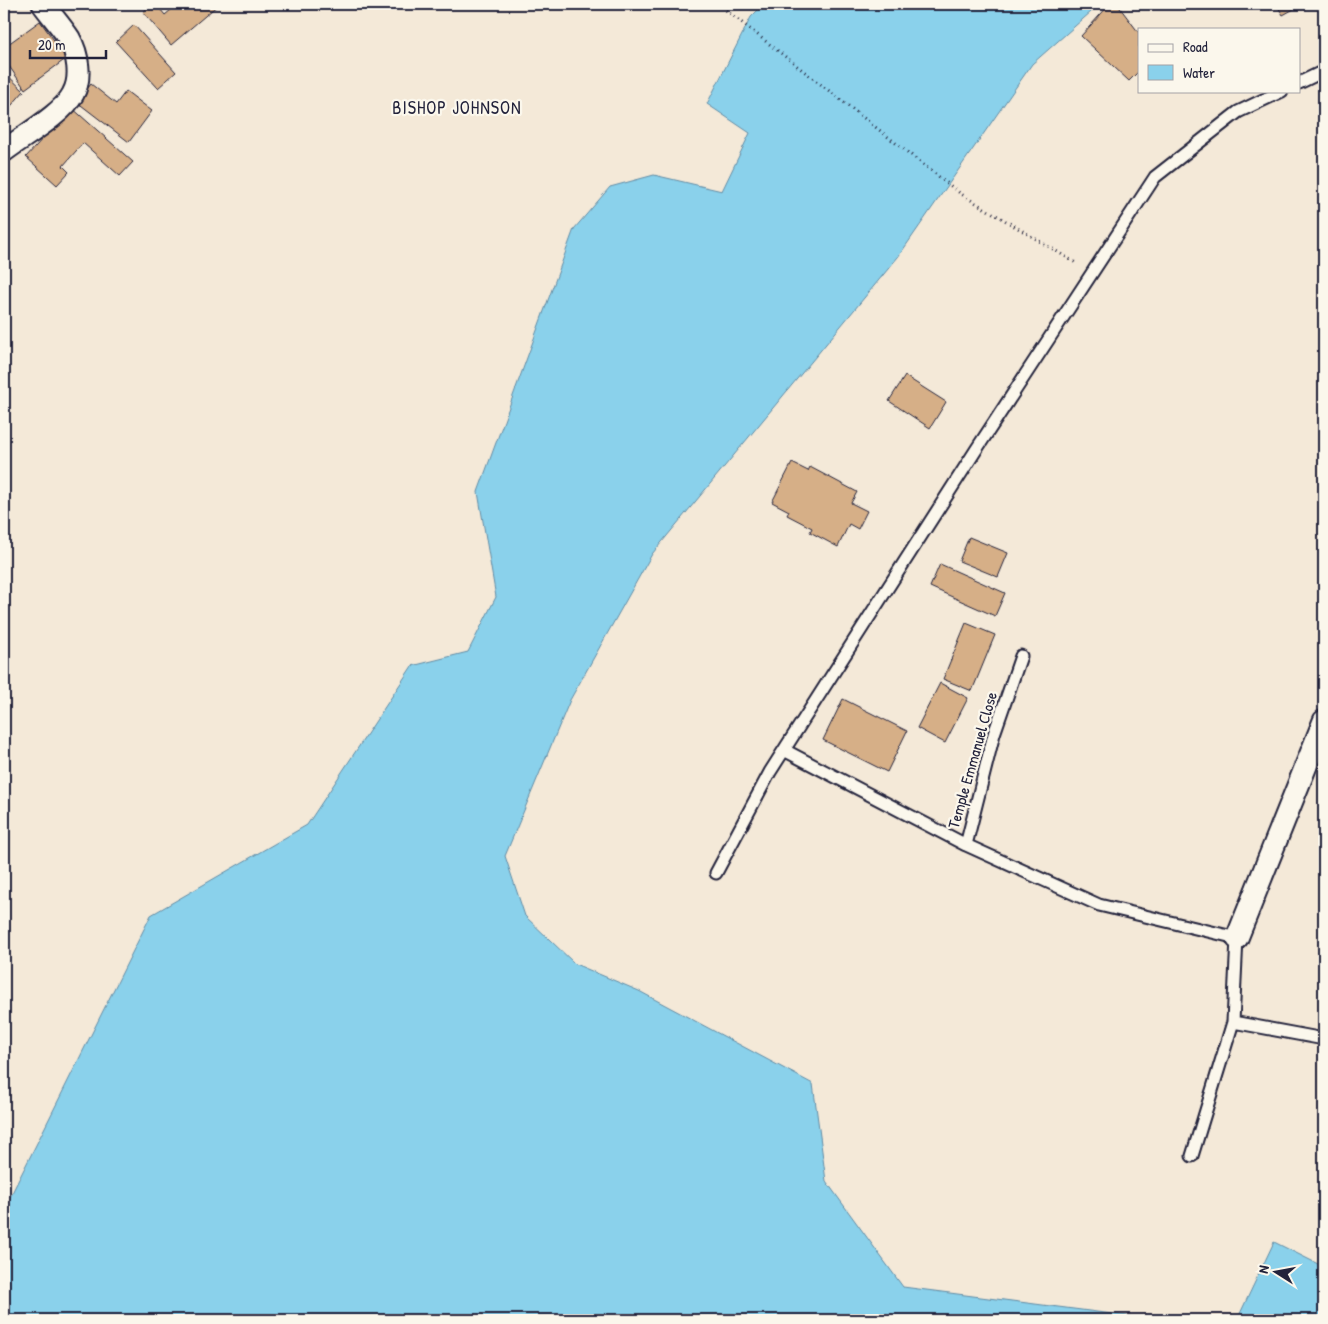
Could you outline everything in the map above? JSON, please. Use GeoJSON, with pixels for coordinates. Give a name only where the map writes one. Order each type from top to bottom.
{"type":"FeatureCollection","features":[{"type":"Feature","properties":{"kind":"street"},"geometry":{"type":"LineString","coordinates":[[4,150],[61,109],[73,94],[78,76],[77,58],[69,39],[43,4]]}},
{"type":"Feature","properties":{"kind":"street"},"geometry":{"type":"LineString","coordinates":[[1237,938],[1324,721]]}},
{"type":"Feature","properties":{"kind":"lane"},"geometry":{"type":"LineString","coordinates":[[1300,83],[1324,71]]}},
{"type":"Feature","properties":{"kind":"lane"},"geometry":{"type":"LineString","coordinates":[[716,873],[770,772],[976,450],[1155,177],[1238,112],[1280,92]]}},
{"type":"Feature","properties":{"kind":"lane","name":"Temple Emmanuel Close"},"geometry":{"type":"LineString","coordinates":[[966,845],[994,734],[1021,656]]}},
{"type":"Feature","properties":{"kind":"lane"},"geometry":{"type":"LineString","coordinates":[[784,750],[966,845],[1099,905],[1237,938],[1232,1022],[1192,1156]]}},
{"type":"Feature","properties":{"kind":"lane"},"geometry":{"type":"LineString","coordinates":[[1232,1022],[1324,1039]]}},
{"type":"Feature","properties":{"kind":"path"},"geometry":{"type":"LineString","coordinates":[[718,4],[961,194],[1092,272]]}},
{"type":"Feature","properties":{"kind":"water"},"geometry":{"type":"Polygon","coordinates":[[[764,4],[1100,4],[1032,64],[898,257],[652,554],[570,700],[505,856],[525,916],[575,964],[639,991],[813,1084],[826,1181],[903,1287],[1159,1320],[4,1320],[4,1209],[151,915],[307,825],[412,666],[468,652],[496,597],[478,492],[574,229],[610,187],[654,175],[722,191],[750,133],[707,104],[751,17],[764,4]]]}},
{"type":"Feature","properties":{"kind":"water"},"geometry":{"type":"Polygon","coordinates":[[[1274,1242],[1324,1267],[1324,1320],[1237,1320],[1274,1242]]]}},
{"type":"Feature","properties":{"kind":"building"},"geometry":{"type":"Polygon","coordinates":[[[152,4],[156,4],[165,15],[178,4],[219,4],[171,45],[143,12],[152,4]]]}},
{"type":"Feature","properties":{"kind":"building"},"geometry":{"type":"Polygon","coordinates":[[[1110,4],[1117,4],[1138,32],[1138,72],[1129,81],[1081,36],[1110,4]]]}},
{"type":"Feature","properties":{"kind":"building"},"geometry":{"type":"Polygon","coordinates":[[[1276,4],[1303,4],[1283,15],[1276,4]]]}},
{"type":"Feature","properties":{"kind":"building"},"geometry":{"type":"Polygon","coordinates":[[[40,21],[67,58],[25,89],[4,59],[4,47],[40,21]]]}},
{"type":"Feature","properties":{"kind":"building"},"geometry":{"type":"Polygon","coordinates":[[[134,25],[176,72],[158,88],[116,42],[134,25]]]}},
{"type":"Feature","properties":{"kind":"building"},"geometry":{"type":"Polygon","coordinates":[[[4,72],[24,91],[5,113],[4,112],[4,72]]]}},
{"type":"Feature","properties":{"kind":"building"},"geometry":{"type":"Polygon","coordinates":[[[91,84],[116,104],[126,91],[152,111],[129,142],[77,102],[91,84]]]}},
{"type":"Feature","properties":{"kind":"building"},"geometry":{"type":"Polygon","coordinates":[[[71,107],[133,162],[120,176],[83,143],[63,166],[69,172],[57,185],[26,157],[71,107]]]}},
{"type":"Feature","properties":{"kind":"building"},"geometry":{"type":"Polygon","coordinates":[[[905,376],[946,402],[930,428],[889,401],[905,376]]]}},
{"type":"Feature","properties":{"kind":"building"},"geometry":{"type":"Polygon","coordinates":[[[792,463],[808,471],[810,467],[857,492],[851,503],[867,511],[858,529],[849,524],[838,547],[810,532],[812,528],[787,515],[789,511],[772,502],[792,463]]]}},
{"type":"Feature","properties":{"kind":"building"},"geometry":{"type":"Polygon","coordinates":[[[969,537],[1008,553],[998,577],[959,561],[969,537]]]}},
{"type":"Feature","properties":{"kind":"building"},"geometry":{"type":"Polygon","coordinates":[[[940,564],[1005,593],[995,616],[930,587],[940,564]]]}},
{"type":"Feature","properties":{"kind":"building"},"geometry":{"type":"Polygon","coordinates":[[[966,623],[995,635],[972,691],[943,679],[966,623]]]}},
{"type":"Feature","properties":{"kind":"building"},"geometry":{"type":"Polygon","coordinates":[[[940,683],[968,698],[945,743],[917,728],[940,683]]]}},
{"type":"Feature","properties":{"kind":"building"},"geometry":{"type":"Polygon","coordinates":[[[843,699],[907,731],[887,772],[823,740],[843,699]]]}},
{"type":"Feature","properties":{"kind":"district","name":"BISHOP JOHNSON"},"geometry":{"type":"Point","coordinates":[457,107]}}]}
